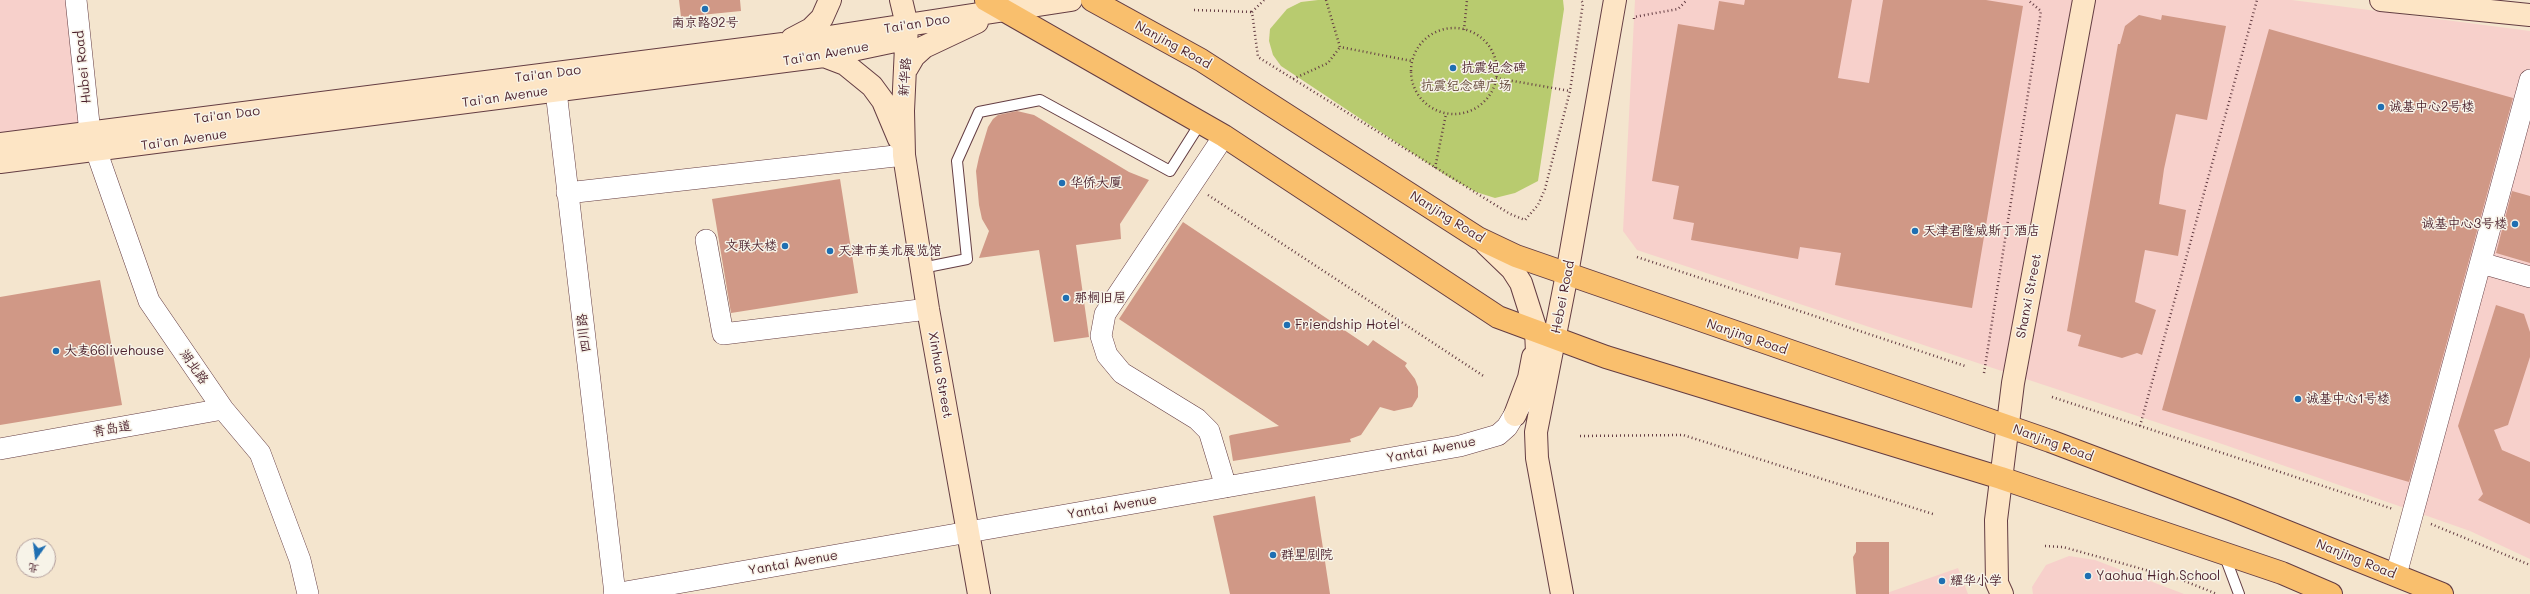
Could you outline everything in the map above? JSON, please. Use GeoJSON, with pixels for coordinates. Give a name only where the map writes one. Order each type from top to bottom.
{"type":"FeatureCollection","features":[{"type":"Feature","properties":{"kind":"main road","name":"Nanjing Road"},"geometry":{"type":"LineString","coordinates":[[1092,0],[1202,60],[1478,238],[1516,256],[2008,426],[2226,507],[2396,574],[2442,594]]}},
{"type":"Feature","properties":{"kind":"main road"},"geometry":{"type":"LineString","coordinates":[[996,5],[1224,136],[1498,317],[1613,359],[1944,462],[2001,478],[2282,573],[2331,594]]}},
{"type":"Feature","properties":{"kind":"street","name":"Hubei Road"},"geometry":{"type":"LineString","coordinates":[[76,0],[93,142]]}},
{"type":"Feature","properties":{"kind":"street"},"geometry":{"type":"LineString","coordinates":[[783,44],[811,29],[822,18],[830,0]]}},
{"type":"Feature","properties":{"kind":"street","name":"新华路"},"geometry":{"type":"LineString","coordinates":[[901,0],[907,32],[907,68],[903,112],[904,155]]}},
{"type":"Feature","properties":{"kind":"street","name":"Tai'an Dao"},"geometry":{"type":"LineString","coordinates":[[93,142],[555,82],[783,44],[907,32],[996,5],[1071,0]]}},
{"type":"Feature","properties":{"kind":"street"},"geometry":{"type":"LineString","coordinates":[[1608,0],[1609,29]]}},
{"type":"Feature","properties":{"kind":"street","name":"Hebei Road"},"geometry":{"type":"LineString","coordinates":[[1562,594],[1537,458],[1537,422],[1545,334],[1568,274],[1615,0]]}},
{"type":"Feature","properties":{"kind":"street","name":"Shanxi Street"},"geometry":{"type":"LineString","coordinates":[[2002,594],[1998,583],[1995,539],[2013,383],[2084,0]]}},
{"type":"Feature","properties":{"kind":"street"},"geometry":{"type":"LineString","coordinates":[[2381,0],[2530,15]]}},
{"type":"Feature","properties":{"kind":"street"},"geometry":{"type":"LineString","coordinates":[[907,68],[914,56],[924,47],[996,5]]}},
{"type":"Feature","properties":{"kind":"street","name":"Tai'an Avenue"},"geometry":{"type":"LineString","coordinates":[[555,82],[824,56],[907,32]]}},
{"type":"Feature","properties":{"kind":"street"},"geometry":{"type":"LineString","coordinates":[[567,193],[904,155],[892,120],[872,86],[845,64],[824,56]]}},
{"type":"Feature","properties":{"kind":"street"},"geometry":{"type":"LineString","coordinates":[[2396,574],[2530,80]]}},
{"type":"Feature","properties":{"kind":"street","name":"四川路"},"geometry":{"type":"LineString","coordinates":[[555,82],[614,594]]}},
{"type":"Feature","properties":{"kind":"street"},"geometry":{"type":"LineString","coordinates":[[1224,136],[1193,186],[1105,314],[1101,336],[1106,355],[1122,373],[1197,419],[1209,431],[1226,487]]}},
{"type":"Feature","properties":{"kind":"street"},"geometry":{"type":"LineString","coordinates":[[0,144],[93,142]]}},
{"type":"Feature","properties":{"kind":"street"},"geometry":{"type":"LineString","coordinates":[[0,162],[93,142]]}},
{"type":"Feature","properties":{"kind":"street","name":"湖北路"},"geometry":{"type":"LineString","coordinates":[[93,142],[149,301],[223,409],[260,453],[300,560],[308,594]]}},
{"type":"Feature","properties":{"kind":"street","name":"Xinhua Street"},"geometry":{"type":"LineString","coordinates":[[904,155],[928,310],[979,594]]}},
{"type":"Feature","properties":{"kind":"street"},"geometry":{"type":"LineString","coordinates":[[1478,238],[1512,269],[1521,283],[1530,306],[1545,334],[1538,372],[1537,422]]}},
{"type":"Feature","properties":{"kind":"street"},"geometry":{"type":"LineString","coordinates":[[706,240],[723,334],[928,310]]}},
{"type":"Feature","properties":{"kind":"street"},"geometry":{"type":"LineString","coordinates":[[2481,263],[2530,277]]}},
{"type":"Feature","properties":{"kind":"street"},"geometry":{"type":"LineString","coordinates":[[1515,415],[1545,334]]}},
{"type":"Feature","properties":{"kind":"street","name":"Yantai Avenue"},"geometry":{"type":"LineString","coordinates":[[614,594],[1460,446],[1498,435],[1507,427],[1538,372]]}},
{"type":"Feature","properties":{"kind":"street","name":"青岛道"},"geometry":{"type":"LineString","coordinates":[[0,449],[223,409]]}},
{"type":"Feature","properties":{"kind":"lane"},"geometry":{"type":"LineString","coordinates":[[922,268],[968,259],[957,160],[978,112],[1040,100],[1170,171],[1201,122]]}},
{"type":"Feature","properties":{"kind":"lane"},"geometry":{"type":"LineString","coordinates":[[2224,554],[2239,594]]}},
{"type":"Feature","properties":{"kind":"path"},"geometry":{"type":"LineString","coordinates":[[1194,10],[1252,12],[1264,0]]}},
{"type":"Feature","properties":{"kind":"path"},"geometry":{"type":"LineString","coordinates":[[1326,0],[1340,47]]}},
{"type":"Feature","properties":{"kind":"path"},"geometry":{"type":"LineString","coordinates":[[1464,30],[1467,0]]}},
{"type":"Feature","properties":{"kind":"path"},"geometry":{"type":"LineString","coordinates":[[1252,12],[1258,57],[1510,214],[1525,220],[1538,205],[1544,189],[1570,91],[1582,0]]}},
{"type":"Feature","properties":{"kind":"path"},"geometry":{"type":"LineString","coordinates":[[1633,24],[1634,17],[1678,9],[1687,0]]}},
{"type":"Feature","properties":{"kind":"path"},"geometry":{"type":"LineString","coordinates":[[1984,373],[2041,11],[2028,0]]}},
{"type":"Feature","properties":{"kind":"path"},"geometry":{"type":"LineString","coordinates":[[2140,426],[2257,0]]}},
{"type":"Feature","properties":{"kind":"path"},"geometry":{"type":"LineString","coordinates":[[1454,28],[1464,30],[1480,37],[1490,47],[1496,59],[1496,78],[1488,99],[1477,108],[1465,114],[1446,114],[1435,111],[1423,102],[1415,90],[1411,76],[1412,61],[1418,48],[1428,37],[1440,30],[1454,28]]}},
{"type":"Feature","properties":{"kind":"path"},"geometry":{"type":"LineString","coordinates":[[1293,79],[1328,63],[1340,47]]}},
{"type":"Feature","properties":{"kind":"path"},"geometry":{"type":"LineString","coordinates":[[1340,47],[1412,61]]}},
{"type":"Feature","properties":{"kind":"path"},"geometry":{"type":"LineString","coordinates":[[1496,78],[1570,91]]}},
{"type":"Feature","properties":{"kind":"path"},"geometry":{"type":"LineString","coordinates":[[1436,168],[1446,114]]}},
{"type":"Feature","properties":{"kind":"path"},"geometry":{"type":"LineString","coordinates":[[1193,186],[1485,377]]}},
{"type":"Feature","properties":{"kind":"path"},"geometry":{"type":"LineString","coordinates":[[1637,257],[1965,366]]}},
{"type":"Feature","properties":{"kind":"path"},"geometry":{"type":"LineString","coordinates":[[2052,397],[2354,495],[2411,516],[2530,565]]}},
{"type":"Feature","properties":{"kind":"path"},"geometry":{"type":"LineString","coordinates":[[1580,436],[1683,434],[1933,514]]}},
{"type":"Feature","properties":{"kind":"path"},"geometry":{"type":"LineString","coordinates":[[2044,546],[2070,549],[2182,580],[2217,594]]}},
{"type":"Feature","properties":{"kind":"shaded area"},"geometry":{"type":"Polygon","coordinates":[[[0,0],[80,0],[100,140],[0,152],[0,0]]]}},
{"type":"Feature","properties":{"kind":"shaded area"},"geometry":{"type":"Polygon","coordinates":[[[1635,0],[2292,0],[2530,31],[2530,559],[2470,531],[2225,445],[1637,250],[1623,231],[1635,0]]]}},
{"type":"Feature","properties":{"kind":"shaded area","name":"Yaohua High School"},"geometry":{"type":"Polygon","coordinates":[[[2069,556],[2095,560],[2184,594],[2033,594],[2032,587],[2046,565],[2069,556]]]}},
{"type":"Feature","properties":{"kind":"shaded area","name":"耀华小学"},"geometry":{"type":"Polygon","coordinates":[[[1958,568],[1968,594],[1884,594],[1958,568]]]}},
{"type":"Feature","properties":{"kind":"green space","name":"抗震纪念碑广场"},"geometry":{"type":"Polygon","coordinates":[[[1318,0],[1563,0],[1564,9],[1538,181],[1515,193],[1495,198],[1476,192],[1447,176],[1281,66],[1273,55],[1269,41],[1270,29],[1287,9],[1301,2],[1318,0]]]}},
{"type":"Feature","properties":{"kind":"building","name":"南京路92号"},"geometry":{"type":"Polygon","coordinates":[[[679,0],[740,0],[741,11],[681,17],[679,0]]]}},
{"type":"Feature","properties":{"kind":"building"},"geometry":{"type":"Polygon","coordinates":[[[1745,0],[1852,0],[1838,78],[1869,83],[1883,0],[1986,0],[2023,6],[1972,308],[1835,285],[1841,253],[1800,247],[1798,259],[1691,240],[1694,223],[1673,219],[1679,186],[1652,181],[1678,24],[1714,30],[1719,1],[1744,5],[1745,0]]]}},
{"type":"Feature","properties":{"kind":"building"},"geometry":{"type":"Polygon","coordinates":[[[2139,15],[2161,20],[2162,15],[2226,26],[2207,120],[2176,114],[2164,169],[2159,204],[2186,210],[2178,256],[2145,250],[2135,302],[2156,310],[2142,355],[2137,353],[2122,358],[2078,346],[2081,335],[2067,331],[2118,44],[2120,44],[2125,26],[2139,15]]]}},
{"type":"Feature","properties":{"kind":"building"},"geometry":{"type":"Polygon","coordinates":[[[2269,29],[2513,98],[2409,482],[2162,410],[2269,29]]]}},
{"type":"Feature","properties":{"kind":"building","name":"华侨大厦"},"geometry":{"type":"Polygon","coordinates":[[[1017,111],[1034,115],[1129,172],[1149,180],[1120,224],[1121,239],[1076,245],[1089,337],[1054,342],[1039,250],[979,258],[989,231],[982,219],[979,205],[976,171],[979,157],[988,127],[993,119],[998,115],[1017,111]]]}},
{"type":"Feature","properties":{"kind":"building","name":"文联大楼"},"geometry":{"type":"Polygon","coordinates":[[[840,179],[858,293],[731,313],[712,199],[840,179]]]}},
{"type":"Feature","properties":{"kind":"building","name":"诚基中心3号楼"},"geometry":{"type":"Polygon","coordinates":[[[2512,191],[2530,196],[2530,263],[2496,253],[2512,191]]]}},
{"type":"Feature","properties":{"kind":"building"},"geometry":{"type":"Polygon","coordinates":[[[1183,222],[1368,346],[1373,340],[1407,363],[1405,366],[1415,379],[1418,387],[1418,397],[1412,407],[1394,411],[1380,407],[1361,435],[1350,439],[1351,442],[1233,461],[1229,436],[1279,426],[1119,319],[1183,222]]]}},
{"type":"Feature","properties":{"kind":"building","name":"大麦66livehouse"},"geometry":{"type":"Polygon","coordinates":[[[100,280],[122,405],[0,425],[0,297],[100,280]]]}},
{"type":"Feature","properties":{"kind":"building"},"geometry":{"type":"Polygon","coordinates":[[[2496,305],[2524,314],[2530,332],[2530,357],[2508,425],[2494,430],[2502,450],[2530,462],[2530,524],[2478,500],[2483,494],[2458,426],[2496,305]]]}},
{"type":"Feature","properties":{"kind":"building","name":"群星剧院"},"geometry":{"type":"Polygon","coordinates":[[[1315,496],[1330,594],[1230,594],[1213,516],[1315,496]]]}},
{"type":"Feature","properties":{"kind":"building"},"geometry":{"type":"Polygon","coordinates":[[[1856,542],[1889,542],[1889,594],[1856,594],[1853,557],[1856,552],[1856,542]]]}},
{"type":"Feature","properties":{"kind":"place","name":"南京路92号"},"geometry":{"type":"Point","coordinates":[705,9]}},
{"type":"Feature","properties":{"kind":"place","name":"抗震纪念碑"},"geometry":{"type":"Point","coordinates":[1453,68]}},
{"type":"Feature","properties":{"kind":"place","name":"诚基中心2号楼"},"geometry":{"type":"Point","coordinates":[2381,107]}},
{"type":"Feature","properties":{"kind":"place","name":"华侨大厦"},"geometry":{"type":"Point","coordinates":[1062,183]}},
{"type":"Feature","properties":{"kind":"place","name":"诚基中心3号楼"},"geometry":{"type":"Point","coordinates":[2515,224]}},
{"type":"Feature","properties":{"kind":"place","name":"天津君隆威斯丁酒店"},"geometry":{"type":"Point","coordinates":[1915,231]}},
{"type":"Feature","properties":{"kind":"place","name":"文联大楼"},"geometry":{"type":"Point","coordinates":[785,246]}},
{"type":"Feature","properties":{"kind":"place","name":"天津市美术展览馆"},"geometry":{"type":"Point","coordinates":[830,251]}},
{"type":"Feature","properties":{"kind":"place","name":"那桐旧居"},"geometry":{"type":"Point","coordinates":[1066,298]}},
{"type":"Feature","properties":{"kind":"place","name":"Friendship Hotel"},"geometry":{"type":"Point","coordinates":[1287,325]}},
{"type":"Feature","properties":{"kind":"place","name":"大麦66livehouse"},"geometry":{"type":"Point","coordinates":[56,351]}},
{"type":"Feature","properties":{"kind":"place","name":"诚基中心1号楼"},"geometry":{"type":"Point","coordinates":[2298,399]}},
{"type":"Feature","properties":{"kind":"place","name":"群星剧院"},"geometry":{"type":"Point","coordinates":[1273,555]}},
{"type":"Feature","properties":{"kind":"place","name":"Yaohua High School"},"geometry":{"type":"Point","coordinates":[2088,576]}},
{"type":"Feature","properties":{"kind":"place","name":"耀华小学"},"geometry":{"type":"Point","coordinates":[1942,581]}}]}
